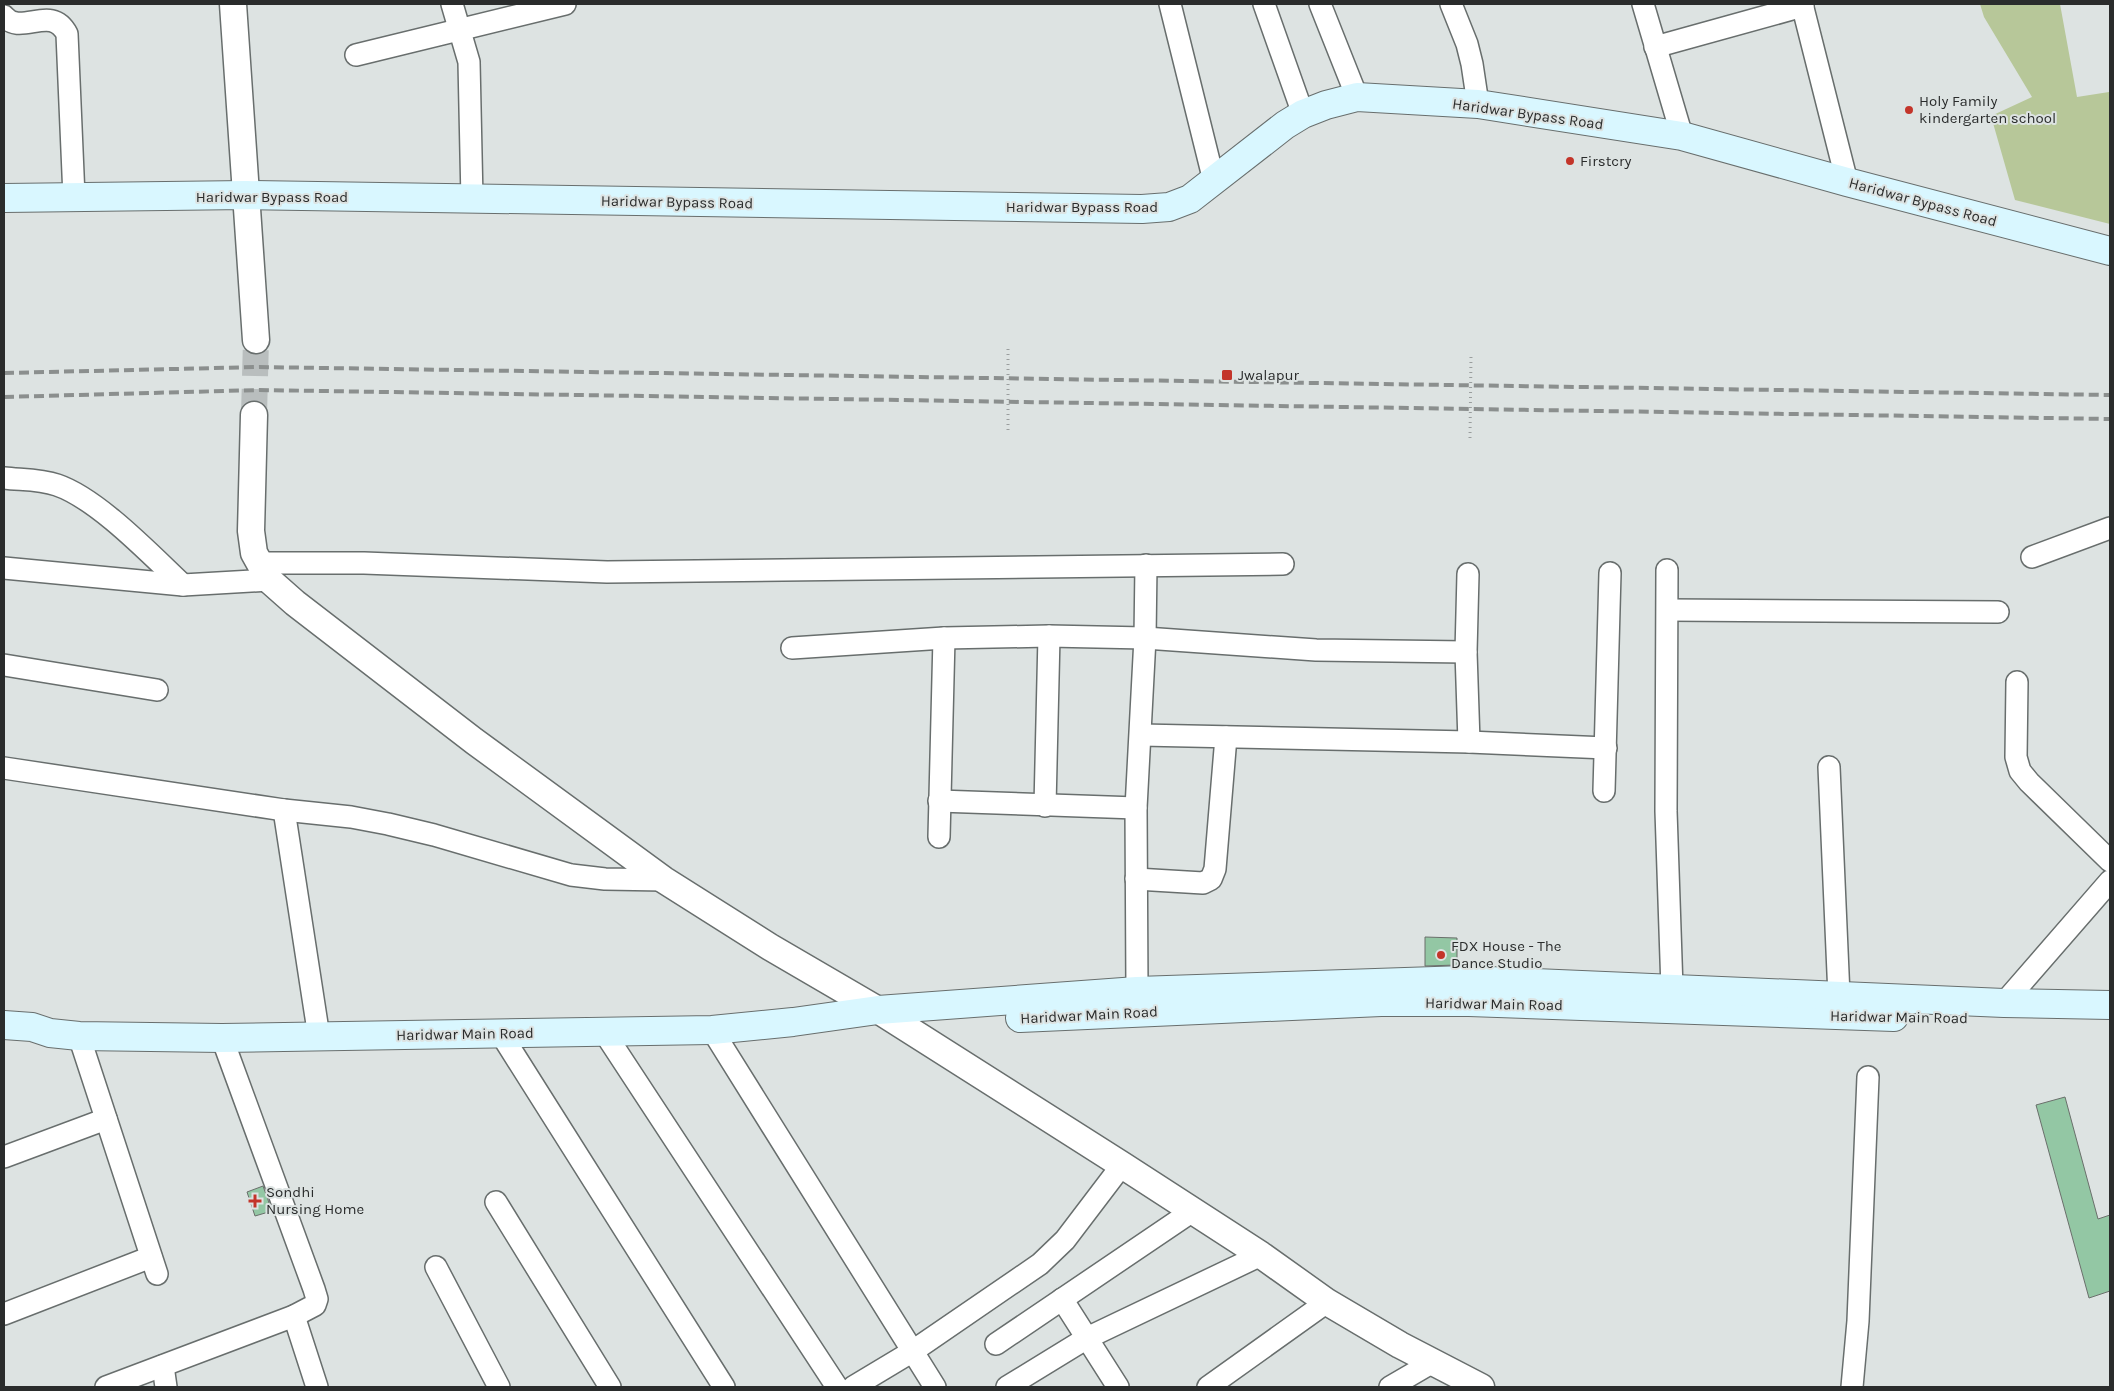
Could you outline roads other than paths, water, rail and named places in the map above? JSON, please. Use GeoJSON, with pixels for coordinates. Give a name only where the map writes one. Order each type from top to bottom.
{"type":"FeatureCollection","features":[{"type":"Feature","properties":{"kind":"main road","name":"Haridwar Bypass Road"},"geometry":{"type":"LineString","coordinates":[[4,198],[246,195],[1142,209],[1170,207],[1190,199],[1285,125],[1303,114],[1326,105],[1357,97],[1478,104],[1682,136],[1847,182],[2110,251]]}},
{"type":"Feature","properties":{"kind":"main road","name":"Haridwar Main Road"},"geometry":{"type":"LineString","coordinates":[[4,1025],[32,1027],[50,1033],[79,1036],[222,1038],[712,1030],[793,1022],[878,1010],[1137,992],[1465,980],[2004,1003],[2110,1005]]}},
{"type":"Feature","properties":{"kind":"main road","name":"Haridwar Main Road"},"geometry":{"type":"LineString","coordinates":[[878,1010],[968,1021],[1381,1002],[1469,1002],[1823,1015],[2110,1022]]}},
{"type":"Feature","properties":{"kind":"main road","name":"Haridwar Main Road"},"geometry":{"type":"LineString","coordinates":[[4,1038],[33,1039],[50,1033]]}},
{"type":"Feature","properties":{"kind":"street"},"geometry":{"type":"LineString","coordinates":[[234,4],[256,340]]}},
{"type":"Feature","properties":{"kind":"street"},"geometry":{"type":"LineString","coordinates":[[452,4],[461,30],[471,86],[472,200]]}},
{"type":"Feature","properties":{"kind":"street"},"geometry":{"type":"LineString","coordinates":[[356,55],[565,4]]}},
{"type":"Feature","properties":{"kind":"street"},"geometry":{"type":"LineString","coordinates":[[1170,4],[1214,181]]}},
{"type":"Feature","properties":{"kind":"street"},"geometry":{"type":"LineString","coordinates":[[1264,4],[1303,114]]}},
{"type":"Feature","properties":{"kind":"street"},"geometry":{"type":"LineString","coordinates":[[1320,4],[1357,97]]}},
{"type":"Feature","properties":{"kind":"street"},"geometry":{"type":"LineString","coordinates":[[1451,4],[1467,44],[1478,104]]}},
{"type":"Feature","properties":{"kind":"street"},"geometry":{"type":"LineString","coordinates":[[1643,4],[1682,136]]}},
{"type":"Feature","properties":{"kind":"street"},"geometry":{"type":"LineString","coordinates":[[1655,47],[1802,5],[1847,182]]}},
{"type":"Feature","properties":{"kind":"street"},"geometry":{"type":"LineString","coordinates":[[4,16],[9,22],[16,23],[54,20],[62,26],[67,34],[74,197]]}},
{"type":"Feature","properties":{"kind":"street"},"geometry":{"type":"LineString","coordinates":[[254,415],[251,531],[254,553],[265,571],[295,603],[474,741],[664,880],[770,947],[878,1010],[1194,1210],[1327,1302],[1481,1387]]}},
{"type":"Feature","properties":{"kind":"street"},"geometry":{"type":"LineString","coordinates":[[4,478],[43,482],[57,485],[72,492],[116,522],[183,585]]}},
{"type":"Feature","properties":{"kind":"street"},"geometry":{"type":"LineString","coordinates":[[2032,557],[2110,528]]}},
{"type":"Feature","properties":{"kind":"street"},"geometry":{"type":"LineString","coordinates":[[4,568],[183,585],[265,571],[364,562],[607,572],[1283,564]]}},
{"type":"Feature","properties":{"kind":"street"},"geometry":{"type":"LineString","coordinates":[[1137,992],[1136,808],[1145,638],[1146,565]]}},
{"type":"Feature","properties":{"kind":"street"},"geometry":{"type":"LineString","coordinates":[[1668,570],[1666,811],[1672,989]]}},
{"type":"Feature","properties":{"kind":"street"},"geometry":{"type":"LineString","coordinates":[[1604,791],[1610,573]]}},
{"type":"Feature","properties":{"kind":"street"},"geometry":{"type":"LineString","coordinates":[[1468,574],[1466,652],[1469,742]]}},
{"type":"Feature","properties":{"kind":"street"},"geometry":{"type":"LineString","coordinates":[[1668,610],[1998,612]]}},
{"type":"Feature","properties":{"kind":"street"},"geometry":{"type":"LineString","coordinates":[[1045,806],[1049,636]]}},
{"type":"Feature","properties":{"kind":"street"},"geometry":{"type":"LineString","coordinates":[[792,648],[944,638],[1049,636],[1145,638],[1316,650],[1466,652]]}},
{"type":"Feature","properties":{"kind":"street"},"geometry":{"type":"LineString","coordinates":[[939,836],[944,638]]}},
{"type":"Feature","properties":{"kind":"street"},"geometry":{"type":"LineString","coordinates":[[4,665],[157,690]]}},
{"type":"Feature","properties":{"kind":"street"},"geometry":{"type":"LineString","coordinates":[[2016,682],[2016,757],[2020,771],[2110,861]]}},
{"type":"Feature","properties":{"kind":"street"},"geometry":{"type":"LineString","coordinates":[[1141,735],[1469,742],[1606,748]]}},
{"type":"Feature","properties":{"kind":"street"},"geometry":{"type":"LineString","coordinates":[[1136,879],[1203,883],[1211,879],[1215,869],[1226,737]]}},
{"type":"Feature","properties":{"kind":"street"},"geometry":{"type":"LineString","coordinates":[[1829,767],[1839,996]]}},
{"type":"Feature","properties":{"kind":"street"},"geometry":{"type":"LineString","coordinates":[[4,768],[388,824],[571,874],[605,879],[664,880]]}},
{"type":"Feature","properties":{"kind":"street"},"geometry":{"type":"LineString","coordinates":[[939,801],[1136,808]]}},
{"type":"Feature","properties":{"kind":"street"},"geometry":{"type":"LineString","coordinates":[[284,810],[319,1036]]}},
{"type":"Feature","properties":{"kind":"street"},"geometry":{"type":"LineString","coordinates":[[2004,1003],[2110,881]]}},
{"type":"Feature","properties":{"kind":"street"},"geometry":{"type":"LineString","coordinates":[[712,1030],[936,1387]]}},
{"type":"Feature","properties":{"kind":"street"},"geometry":{"type":"LineString","coordinates":[[604,1032],[836,1387]]}},
{"type":"Feature","properties":{"kind":"street"},"geometry":{"type":"LineString","coordinates":[[501,1034],[724,1387]]}},
{"type":"Feature","properties":{"kind":"street"},"geometry":{"type":"LineString","coordinates":[[4,1314],[154,1265],[79,1036]]}},
{"type":"Feature","properties":{"kind":"street"},"geometry":{"type":"LineString","coordinates":[[106,1387],[294,1316],[316,1305],[316,1294],[222,1038]]}},
{"type":"Feature","properties":{"kind":"street"},"geometry":{"type":"LineString","coordinates":[[1852,1387],[1858,1321],[1868,1077]]}},
{"type":"Feature","properties":{"kind":"street"},"geometry":{"type":"LineString","coordinates":[[4,1157],[106,1119]]}},
{"type":"Feature","properties":{"kind":"street"},"geometry":{"type":"LineString","coordinates":[[853,1387],[913,1351],[1040,1264],[1065,1240],[1122,1165]]}},
{"type":"Feature","properties":{"kind":"street"},"geometry":{"type":"LineString","coordinates":[[496,1202],[610,1387]]}},
{"type":"Feature","properties":{"kind":"street"},"geometry":{"type":"LineString","coordinates":[[996,1344],[1194,1210]]}},
{"type":"Feature","properties":{"kind":"street"},"geometry":{"type":"LineString","coordinates":[[1008,1387],[1087,1338],[1261,1255]]}},
{"type":"Feature","properties":{"kind":"street"},"geometry":{"type":"LineString","coordinates":[[436,1267],[499,1387]]}},
{"type":"Feature","properties":{"kind":"street"},"geometry":{"type":"LineString","coordinates":[[1062,1299],[1118,1387]]}},
{"type":"Feature","properties":{"kind":"street"},"geometry":{"type":"LineString","coordinates":[[1208,1387],[1327,1302]]}},
{"type":"Feature","properties":{"kind":"street"},"geometry":{"type":"LineString","coordinates":[[294,1316],[317,1387]]}},
{"type":"Feature","properties":{"kind":"street"},"geometry":{"type":"LineString","coordinates":[[1390,1387],[1434,1362]]}},
{"type":"Feature","properties":{"kind":"street"},"geometry":{"type":"LineString","coordinates":[[163,1366],[166,1387]]}},
{"type":"Feature","properties":{"kind":"tunnel"},"geometry":{"type":"LineString","coordinates":[[254,415],[256,340]]}},
{"type":"Feature","properties":{"kind":"railway"},"geometry":{"type":"LineString","coordinates":[[4,373],[259,367],[2110,395]]}},
{"type":"Feature","properties":{"kind":"railway"},"geometry":{"type":"LineString","coordinates":[[4,397],[259,390],[2110,419]]}},
{"type":"Feature","properties":{"kind":"place","name":"Holy Family kindergarten school"},"geometry":{"type":"Point","coordinates":[1909,110]}},
{"type":"Feature","properties":{"kind":"place","name":"Firstcry"},"geometry":{"type":"Point","coordinates":[1570,161]}},
{"type":"Feature","properties":{"kind":"place","name":"Jwalapur"},"geometry":{"type":"Point","coordinates":[1227,375]}},
{"type":"Feature","properties":{"kind":"place","name":"FDX House - The Dance Studio"},"geometry":{"type":"Point","coordinates":[1441,955]}},
{"type":"Feature","properties":{"kind":"place","name":"Sondhi Nursing Home"},"geometry":{"type":"Point","coordinates":[255,1201]}}]}
